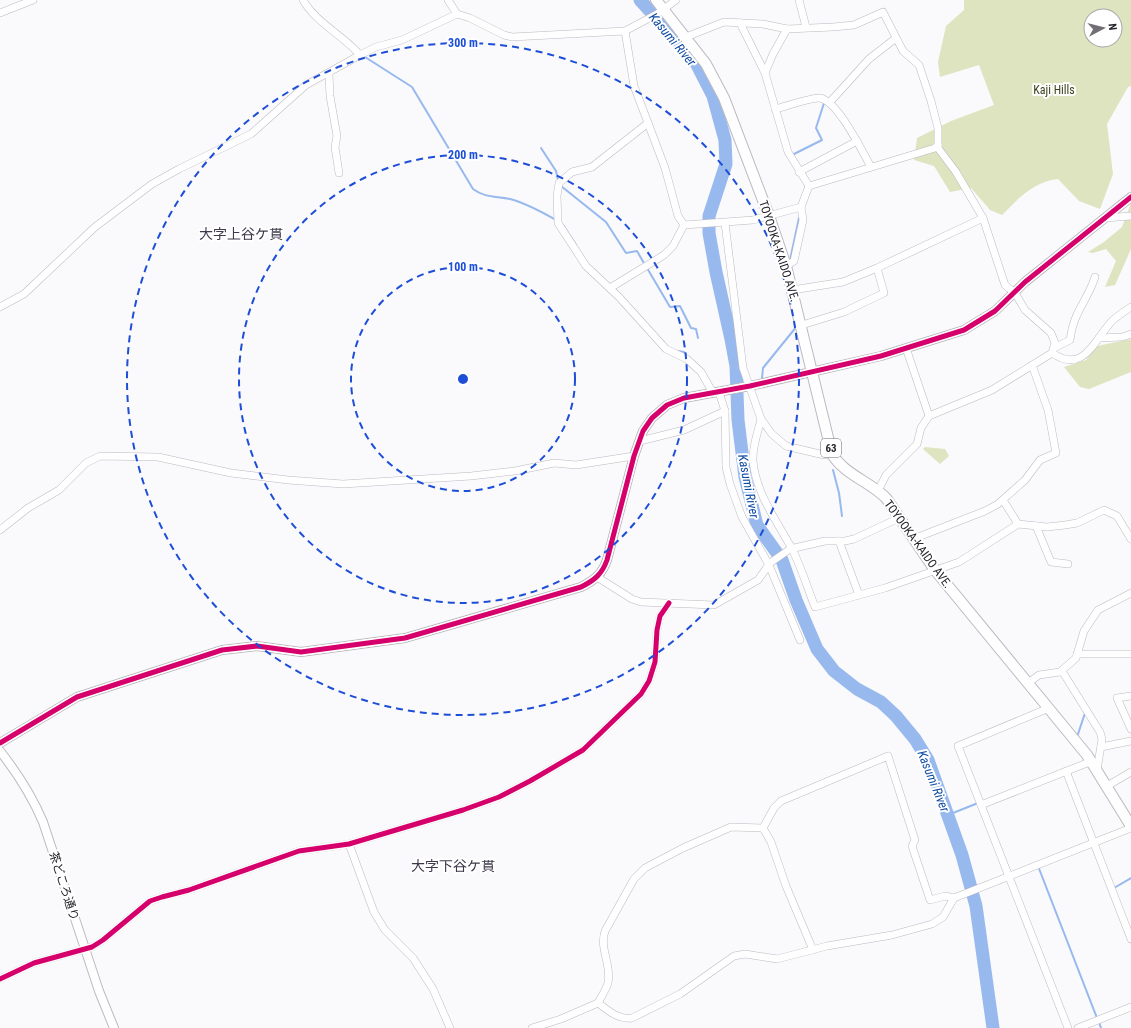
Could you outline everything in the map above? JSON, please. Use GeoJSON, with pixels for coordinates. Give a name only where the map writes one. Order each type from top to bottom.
{"type":"FeatureCollection","features":[{"type":"Feature","properties":{"kind":"main road","name":"TOYOOKA-KAIDO AVE."},"geometry":{"type":"LineString","coordinates":[[656,0],[660,11],[686,37],[706,64],[724,98],[769,216],[786,266],[802,326],[832,454],[841,466],[849,473],[878,491],[899,518],[935,570],[1095,765],[1131,827]]}},
{"type":"Feature","properties":{"kind":"street"},"geometry":{"type":"LineString","coordinates":[[0,13],[33,0]]}},
{"type":"Feature","properties":{"kind":"street"},"geometry":{"type":"LineString","coordinates":[[303,0],[317,17],[350,43],[360,55]]}},
{"type":"Feature","properties":{"kind":"street"},"geometry":{"type":"LineString","coordinates":[[448,0],[457,14],[470,18],[504,35],[512,37],[625,30],[639,24],[676,0]]}},
{"type":"Feature","properties":{"kind":"street"},"geometry":{"type":"LineString","coordinates":[[799,0],[806,27]]}},
{"type":"Feature","properties":{"kind":"street"},"geometry":{"type":"LineString","coordinates":[[686,37],[724,22],[763,24],[787,29],[806,27],[833,28],[854,25],[884,12],[903,51],[919,65],[938,128],[938,145],[943,157],[959,177],[983,218],[1005,285],[1015,293],[1025,310],[1051,333],[1055,342],[1053,351]]}},
{"type":"Feature","properties":{"kind":"street"},"geometry":{"type":"LineString","coordinates":[[0,307],[24,294],[95,227],[152,184],[179,169],[251,134],[306,85],[329,74],[376,47],[402,40],[457,14]]}},
{"type":"Feature","properties":{"kind":"street"},"geometry":{"type":"LineString","coordinates":[[740,23],[765,73],[788,152],[809,186]]}},
{"type":"Feature","properties":{"kind":"street"},"geometry":{"type":"LineString","coordinates":[[765,73],[787,29]]}},
{"type":"Feature","properties":{"kind":"street"},"geometry":{"type":"LineString","coordinates":[[625,30],[634,86],[665,168],[678,216],[684,225]]}},
{"type":"Feature","properties":{"kind":"street"},"geometry":{"type":"LineString","coordinates":[[830,102],[870,59],[896,38]]}},
{"type":"Feature","properties":{"kind":"street"},"geometry":{"type":"LineString","coordinates":[[329,74],[330,96],[337,136],[335,147],[339,174]]}},
{"type":"Feature","properties":{"kind":"street"},"geometry":{"type":"LineString","coordinates":[[775,109],[819,98],[830,102],[857,141],[871,166]]}},
{"type":"Feature","properties":{"kind":"street"},"geometry":{"type":"LineString","coordinates":[[648,124],[592,167],[572,172],[559,183],[557,196],[558,223],[586,266],[610,288],[666,349],[687,359],[719,392],[725,411],[726,467],[730,484],[742,517],[770,564],[800,640]]}},
{"type":"Feature","properties":{"kind":"street"},"geometry":{"type":"LineString","coordinates":[[799,172],[857,141]]}},
{"type":"Feature","properties":{"kind":"street"},"geometry":{"type":"LineString","coordinates":[[809,186],[871,166],[936,148],[938,145]]}},
{"type":"Feature","properties":{"kind":"street"},"geometry":{"type":"LineString","coordinates":[[786,266],[794,261],[803,220],[801,207],[809,186]]}},
{"type":"Feature","properties":{"kind":"street"},"geometry":{"type":"LineString","coordinates":[[0,743],[77,697],[222,650],[257,646],[301,652],[405,638],[581,586],[597,578],[605,567],[634,456],[643,431],[652,418],[667,405],[684,398],[749,387],[812,372],[906,348],[964,330],[995,311],[1025,282],[1131,197]]}},
{"type":"Feature","properties":{"kind":"street"},"geometry":{"type":"LineString","coordinates":[[684,225],[725,222],[769,216],[801,207]]}},
{"type":"Feature","properties":{"kind":"street"},"geometry":{"type":"LineString","coordinates":[[1105,218],[1131,216]]}},
{"type":"Feature","properties":{"kind":"street"},"geometry":{"type":"LineString","coordinates":[[792,290],[843,282],[877,268],[983,218]]}},
{"type":"Feature","properties":{"kind":"street"},"geometry":{"type":"LineString","coordinates":[[725,222],[743,368],[761,419],[772,434],[786,446],[824,455],[832,454]]}},
{"type":"Feature","properties":{"kind":"street"},"geometry":{"type":"LineString","coordinates":[[610,288],[664,255],[673,246],[684,225]]}},
{"type":"Feature","properties":{"kind":"street"},"geometry":{"type":"LineString","coordinates":[[802,326],[844,312],[884,293],[877,268]]}},
{"type":"Feature","properties":{"kind":"street"},"geometry":{"type":"LineString","coordinates":[[878,491],[886,474],[917,444],[921,428],[929,416],[992,390],[1032,366],[1070,340],[1072,325],[1079,307],[1091,290],[1095,277]]}},
{"type":"Feature","properties":{"kind":"street"},"geometry":{"type":"LineString","coordinates":[[1053,351],[1062,360],[1083,357],[1113,320],[1131,307]]}},
{"type":"Feature","properties":{"kind":"street"},"geometry":{"type":"LineString","coordinates":[[1099,338],[1122,337],[1131,334]]}},
{"type":"Feature","properties":{"kind":"street"},"geometry":{"type":"LineString","coordinates":[[906,348],[929,416]]}},
{"type":"Feature","properties":{"kind":"street"},"geometry":{"type":"LineString","coordinates":[[913,539],[985,511],[1003,500],[1025,480],[1034,465],[1040,460],[1056,452],[1048,410],[1032,366]]}},
{"type":"Feature","properties":{"kind":"street"},"geometry":{"type":"LineString","coordinates":[[640,440],[684,430],[725,411]]}},
{"type":"Feature","properties":{"kind":"street"},"geometry":{"type":"LineString","coordinates":[[761,419],[754,446],[753,460],[755,475],[767,504],[791,549],[815,607],[859,595],[959,562],[1018,524],[1036,526],[1065,525],[1077,523],[1104,510],[1117,516],[1131,539]]}},
{"type":"Feature","properties":{"kind":"street"},"geometry":{"type":"LineString","coordinates":[[0,530],[28,508],[59,490],[86,463],[100,456],[158,457],[231,473],[288,480],[343,484],[471,476],[515,471],[554,463],[576,466],[634,456]]}},
{"type":"Feature","properties":{"kind":"street"},"geometry":{"type":"LineString","coordinates":[[1003,500],[1018,524]]}},
{"type":"Feature","properties":{"kind":"street"},"geometry":{"type":"LineString","coordinates":[[597,578],[632,599],[641,602],[714,605],[758,580],[770,564],[791,549],[825,541],[854,539],[899,518]]}},
{"type":"Feature","properties":{"kind":"street"},"geometry":{"type":"LineString","coordinates":[[1036,526],[1051,562],[1068,564]]}},
{"type":"Feature","properties":{"kind":"street"},"geometry":{"type":"LineString","coordinates":[[839,541],[859,595]]}},
{"type":"Feature","properties":{"kind":"street"},"geometry":{"type":"LineString","coordinates":[[1028,683],[1039,675],[1062,671],[1076,658],[1084,631],[1098,610],[1131,593]]}},
{"type":"Feature","properties":{"kind":"street"},"geometry":{"type":"LineString","coordinates":[[0,979],[34,963],[85,950],[103,940],[150,901],[162,896],[189,890],[299,851],[349,844],[463,810],[499,797],[583,750],[641,694],[649,680],[655,662],[657,630],[660,616],[669,602]]}},
{"type":"Feature","properties":{"kind":"street"},"geometry":{"type":"LineString","coordinates":[[1077,654],[1131,654]]}},
{"type":"Feature","properties":{"kind":"street"},"geometry":{"type":"LineString","coordinates":[[980,805],[1066,771],[1095,765],[1101,747],[1102,739],[1100,732],[1062,671]]}},
{"type":"Feature","properties":{"kind":"street"},"geometry":{"type":"LineString","coordinates":[[1131,696],[1117,698],[1131,729]]}},
{"type":"Feature","properties":{"kind":"street"},"geometry":{"type":"LineString","coordinates":[[1049,708],[958,746],[1068,1028]]}},
{"type":"Feature","properties":{"kind":"street"},"geometry":{"type":"LineString","coordinates":[[1101,747],[1131,741]]}},
{"type":"Feature","properties":{"kind":"street","name":"茶どころ通り"},"geometry":{"type":"LineString","coordinates":[[0,751],[19,774],[32,797],[43,822],[99,992],[114,1028]]}},
{"type":"Feature","properties":{"kind":"street"},"geometry":{"type":"LineString","coordinates":[[763,828],[774,808],[781,801],[888,756],[915,840],[912,846],[930,900],[945,896],[956,897],[1131,827]]}},
{"type":"Feature","properties":{"kind":"street"},"geometry":{"type":"LineString","coordinates":[[1066,771],[1131,939]]}},
{"type":"Feature","properties":{"kind":"street"},"geometry":{"type":"LineString","coordinates":[[1107,786],[1131,772]]}},
{"type":"Feature","properties":{"kind":"street"},"geometry":{"type":"LineString","coordinates":[[532,1028],[561,1019],[598,1003],[607,985],[609,976],[602,940],[605,931],[634,879],[645,868],[683,848],[731,828],[763,828]]}},
{"type":"Feature","properties":{"kind":"street"},"geometry":{"type":"LineString","coordinates":[[763,828],[771,842],[786,886],[813,950]]}},
{"type":"Feature","properties":{"kind":"street"},"geometry":{"type":"LineString","coordinates":[[349,844],[374,912],[384,930],[413,958],[433,989],[450,1028]]}},
{"type":"Feature","properties":{"kind":"street"},"geometry":{"type":"LineString","coordinates":[[598,1003],[615,1015],[624,1019],[632,1018],[680,994],[734,956],[745,954],[777,959],[850,941],[892,935],[932,924],[943,917],[956,897]]}},
{"type":"Feature","properties":{"kind":"street"},"geometry":{"type":"LineString","coordinates":[[1078,1028],[1131,1007]]}},
{"type":"Feature","properties":{"kind":"green space","name":"Kaji Hills"},"geometry":{"type":"Polygon","coordinates":[[[964,0],[1131,0],[1131,86],[1128,87],[1107,124],[1113,174],[1100,209],[1079,201],[1058,179],[1034,187],[1002,215],[990,210],[971,188],[950,192],[934,166],[914,160],[917,138],[951,121],[994,105],[979,65],[940,77],[938,62],[946,26],[964,10],[964,0]]]}},
{"type":"Feature","properties":{"kind":"green space"},"geometry":{"type":"Polygon","coordinates":[[[1131,203],[1131,249],[1115,285],[1105,287],[1116,261],[1106,249],[1093,253],[1088,252],[1104,242],[1122,227],[1131,203]]]}},
{"type":"Feature","properties":{"kind":"green space"},"geometry":{"type":"Polygon","coordinates":[[[1131,339],[1131,372],[1089,389],[1080,387],[1064,367],[1086,360],[1097,346],[1131,339]]]}},
{"type":"Feature","properties":{"kind":"green space"},"geometry":{"type":"Polygon","coordinates":[[[925,447],[945,449],[949,456],[940,464],[923,449],[925,447]]]}},
{"type":"Feature","properties":{"kind":"waterway","name":"Kasumi River"},"geometry":{"type":"LineString","coordinates":[[640,0],[694,59],[713,96],[725,140],[726,164],[709,216],[709,233],[736,366],[738,420],[745,477],[757,525],[782,560],[796,600],[817,649],[834,671],[857,689],[881,702],[896,716],[915,739],[928,760],[962,855],[976,906],[993,1028]]}},
{"type":"Feature","properties":{"kind":"waterway"},"geometry":{"type":"LineString","coordinates":[[365,57],[412,87],[473,189],[482,194],[510,199],[522,203],[556,220]]}},
{"type":"Feature","properties":{"kind":"waterway"},"geometry":{"type":"LineString","coordinates":[[792,155],[822,140],[816,128],[824,103]]}},
{"type":"Feature","properties":{"kind":"waterway"},"geometry":{"type":"LineString","coordinates":[[541,148],[556,171],[558,180]]}},
{"type":"Feature","properties":{"kind":"waterway"},"geometry":{"type":"LineString","coordinates":[[561,186],[606,222],[626,253],[637,251],[645,265]]}},
{"type":"Feature","properties":{"kind":"waterway"},"geometry":{"type":"LineString","coordinates":[[790,260],[799,218]]}},
{"type":"Feature","properties":{"kind":"waterway"},"geometry":{"type":"LineString","coordinates":[[563,225],[576,245]]}},
{"type":"Feature","properties":{"kind":"waterway"},"geometry":{"type":"LineString","coordinates":[[647,268],[670,307],[680,306],[691,328],[696,329],[698,338]]}},
{"type":"Feature","properties":{"kind":"waterway"},"geometry":{"type":"LineString","coordinates":[[762,378],[763,368],[797,326]]}},
{"type":"Feature","properties":{"kind":"waterway"},"geometry":{"type":"LineString","coordinates":[[677,351],[684,352],[688,357]]}},
{"type":"Feature","properties":{"kind":"waterway"},"geometry":{"type":"LineString","coordinates":[[833,470],[839,493],[842,516]]}},
{"type":"Feature","properties":{"kind":"waterway"},"geometry":{"type":"LineString","coordinates":[[1077,737],[1085,713]]}},
{"type":"Feature","properties":{"kind":"waterway"},"geometry":{"type":"LineString","coordinates":[[948,815],[978,803]]}},
{"type":"Feature","properties":{"kind":"waterway"},"geometry":{"type":"LineString","coordinates":[[1038,866],[1097,1018]]}},
{"type":"Feature","properties":{"kind":"waterway"},"geometry":{"type":"LineString","coordinates":[[1114,888],[1131,878]]}},
{"type":"Feature","properties":{"kind":"waterway"},"geometry":{"type":"LineString","coordinates":[[1099,1022],[1101,1028]]}},
{"type":"Feature","properties":{"kind":"cycle path"},"geometry":{"type":"LineString","coordinates":[[0,743],[77,697],[222,650],[257,646],[301,652],[405,638],[581,587],[597,576],[605,565],[634,456],[643,431],[652,418],[667,405],[684,398],[750,386],[881,356],[964,330],[995,311],[1025,282],[1131,197]]}},
{"type":"Feature","properties":{"kind":"cycle path"},"geometry":{"type":"LineString","coordinates":[[0,979],[34,963],[92,947],[103,940],[150,901],[189,890],[299,851],[349,844],[463,810],[499,797],[530,781],[583,750],[641,694],[649,681],[655,662],[657,630],[660,616],[669,603]]}},
{"type":"Feature","properties":{"kind":"district","name":"大字上谷ケ貫"},"geometry":{"type":"Point","coordinates":[241,234]}},
{"type":"Feature","properties":{"kind":"district","name":"大字下谷ケ貫"},"geometry":{"type":"Point","coordinates":[453,866]}}]}
